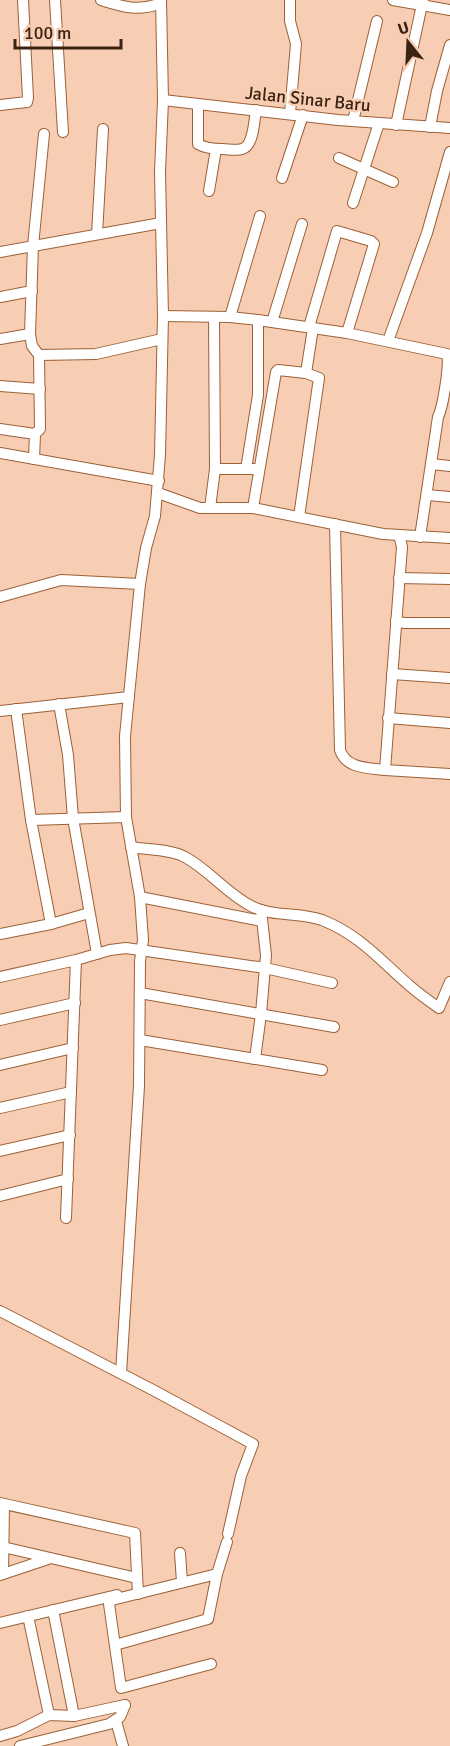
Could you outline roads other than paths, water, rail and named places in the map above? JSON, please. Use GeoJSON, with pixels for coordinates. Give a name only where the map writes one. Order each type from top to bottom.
{"type":"FeatureCollection","features":[{"type":"Feature","properties":{"kind":"street"},"geometry":{"type":"LineString","coordinates":[[0,105],[22,104],[27,102],[28,98],[23,0]]}},
{"type":"Feature","properties":{"kind":"street"},"geometry":{"type":"LineString","coordinates":[[55,0],[63,132]]}},
{"type":"Feature","properties":{"kind":"street"},"geometry":{"type":"LineString","coordinates":[[101,0],[148,8],[161,2],[160,172],[163,316],[159,480],[140,584],[125,736],[126,817],[140,897],[143,940],[139,1086],[121,1373]]}},
{"type":"Feature","properties":{"kind":"street"},"geometry":{"type":"LineString","coordinates":[[290,0],[290,21],[296,44],[290,113]]}},
{"type":"Feature","properties":{"kind":"street"},"geometry":{"type":"LineString","coordinates":[[393,0],[422,2],[450,10]]}},
{"type":"Feature","properties":{"kind":"street"},"geometry":{"type":"LineString","coordinates":[[396,125],[422,2]]}},
{"type":"Feature","properties":{"kind":"street"},"geometry":{"type":"LineString","coordinates":[[352,121],[377,21]]}},
{"type":"Feature","properties":{"kind":"street"},"geometry":{"type":"LineString","coordinates":[[430,127],[450,45]]}},
{"type":"Feature","properties":{"kind":"street","name":"Jalan Sinar Baru"},"geometry":{"type":"LineString","coordinates":[[162,100],[352,121],[450,128]]}},
{"type":"Feature","properties":{"kind":"street"},"geometry":{"type":"LineString","coordinates":[[198,104],[198,144],[202,147],[216,149],[246,147],[250,140],[256,110]]}},
{"type":"Feature","properties":{"kind":"street"},"geometry":{"type":"LineString","coordinates":[[282,178],[303,115]]}},
{"type":"Feature","properties":{"kind":"street"},"geometry":{"type":"LineString","coordinates":[[353,203],[379,123]]}},
{"type":"Feature","properties":{"kind":"street"},"geometry":{"type":"LineString","coordinates":[[97,234],[103,129]]}},
{"type":"Feature","properties":{"kind":"street"},"geometry":{"type":"LineString","coordinates":[[34,459],[35,434],[40,429],[39,356],[32,346],[30,334],[33,246],[44,134]]}},
{"type":"Feature","properties":{"kind":"street"},"geometry":{"type":"LineString","coordinates":[[209,191],[216,149]]}},
{"type":"Feature","properties":{"kind":"street"},"geometry":{"type":"LineString","coordinates":[[388,341],[427,233],[450,152]]}},
{"type":"Feature","properties":{"kind":"street"},"geometry":{"type":"LineString","coordinates":[[339,158],[363,171],[393,182]]}},
{"type":"Feature","properties":{"kind":"street"},"geometry":{"type":"LineString","coordinates":[[230,317],[260,216]]}},
{"type":"Feature","properties":{"kind":"street"},"geometry":{"type":"LineString","coordinates":[[0,252],[161,223]]}},
{"type":"Feature","properties":{"kind":"street"},"geometry":{"type":"LineString","coordinates":[[272,322],[302,224]]}},
{"type":"Feature","properties":{"kind":"street"},"geometry":{"type":"LineString","coordinates":[[306,374],[311,328],[337,231],[374,244],[347,333]]}},
{"type":"Feature","properties":{"kind":"street"},"geometry":{"type":"LineString","coordinates":[[0,297],[32,291]]}},
{"type":"Feature","properties":{"kind":"street"},"geometry":{"type":"LineString","coordinates":[[163,316],[230,317],[258,320],[347,333],[446,353],[448,356],[446,412],[438,417],[420,537]]}},
{"type":"Feature","properties":{"kind":"street"},"geometry":{"type":"LineString","coordinates":[[210,508],[215,469],[214,318]]}},
{"type":"Feature","properties":{"kind":"street"},"geometry":{"type":"LineString","coordinates":[[246,469],[258,395],[258,320]]}},
{"type":"Feature","properties":{"kind":"street"},"geometry":{"type":"LineString","coordinates":[[0,339],[30,334]]}},
{"type":"Feature","properties":{"kind":"street"},"geometry":{"type":"LineString","coordinates":[[39,356],[96,354],[162,339]]}},
{"type":"Feature","properties":{"kind":"street"},"geometry":{"type":"LineString","coordinates":[[253,508],[276,370],[306,374],[319,378],[299,517]]}},
{"type":"Feature","properties":{"kind":"street"},"geometry":{"type":"LineString","coordinates":[[0,386],[39,389]]}},
{"type":"Feature","properties":{"kind":"street"},"geometry":{"type":"LineString","coordinates":[[0,429],[35,434]]}},
{"type":"Feature","properties":{"kind":"street"},"geometry":{"type":"LineString","coordinates":[[0,453],[159,480]]}},
{"type":"Feature","properties":{"kind":"street"},"geometry":{"type":"LineString","coordinates":[[431,464],[450,466]]}},
{"type":"Feature","properties":{"kind":"street"},"geometry":{"type":"LineString","coordinates":[[215,469],[260,469]]}},
{"type":"Feature","properties":{"kind":"street"},"geometry":{"type":"LineString","coordinates":[[158,494],[200,508],[253,508],[383,534],[450,538]]}},
{"type":"Feature","properties":{"kind":"street"},"geometry":{"type":"LineString","coordinates":[[427,495],[450,497]]}},
{"type":"Feature","properties":{"kind":"street"},"geometry":{"type":"LineString","coordinates":[[335,524],[342,757],[359,767],[450,774]]}},
{"type":"Feature","properties":{"kind":"street"},"geometry":{"type":"LineString","coordinates":[[385,770],[402,547],[399,535]]}},
{"type":"Feature","properties":{"kind":"street"},"geometry":{"type":"LineString","coordinates":[[399,578],[450,579]]}},
{"type":"Feature","properties":{"kind":"street"},"geometry":{"type":"LineString","coordinates":[[0,597],[61,580],[140,584]]}},
{"type":"Feature","properties":{"kind":"street"},"geometry":{"type":"LineString","coordinates":[[396,621],[450,623]]}},
{"type":"Feature","properties":{"kind":"street"},"geometry":{"type":"LineString","coordinates":[[392,674],[450,678]]}},
{"type":"Feature","properties":{"kind":"street"},"geometry":{"type":"LineString","coordinates":[[0,711],[129,697]]}},
{"type":"Feature","properties":{"kind":"street"},"geometry":{"type":"LineString","coordinates":[[59,704],[68,755],[73,818],[97,954]]}},
{"type":"Feature","properties":{"kind":"street"},"geometry":{"type":"LineString","coordinates":[[16,709],[31,820],[51,924]]}},
{"type":"Feature","properties":{"kind":"street"},"geometry":{"type":"LineString","coordinates":[[388,718],[450,723]]}},
{"type":"Feature","properties":{"kind":"street"},"geometry":{"type":"LineString","coordinates":[[31,820],[126,817]]}},
{"type":"Feature","properties":{"kind":"street"},"geometry":{"type":"LineString","coordinates":[[131,847],[178,854],[186,858],[210,875],[233,896],[261,915],[266,955],[255,1059]]}},
{"type":"Feature","properties":{"kind":"street"},"geometry":{"type":"LineString","coordinates":[[140,897],[261,915],[305,915],[323,921],[353,936],[372,949],[410,987],[439,1008],[450,982]]}},
{"type":"Feature","properties":{"kind":"street"},"geometry":{"type":"LineString","coordinates":[[0,934],[51,924],[89,913]]}},
{"type":"Feature","properties":{"kind":"street"},"geometry":{"type":"LineString","coordinates":[[0,977],[126,948],[265,968],[332,983]]}},
{"type":"Feature","properties":{"kind":"street"},"geometry":{"type":"LineString","coordinates":[[66,1218],[76,960]]}},
{"type":"Feature","properties":{"kind":"street"},"geometry":{"type":"LineString","coordinates":[[140,993],[334,1027]]}},
{"type":"Feature","properties":{"kind":"street"},"geometry":{"type":"LineString","coordinates":[[0,1020],[75,1003]]}},
{"type":"Feature","properties":{"kind":"street"},"geometry":{"type":"LineString","coordinates":[[140,1040],[322,1070]]}},
{"type":"Feature","properties":{"kind":"street"},"geometry":{"type":"LineString","coordinates":[[0,1065],[73,1048]]}},
{"type":"Feature","properties":{"kind":"street"},"geometry":{"type":"LineString","coordinates":[[0,1108],[71,1092]]}},
{"type":"Feature","properties":{"kind":"street"},"geometry":{"type":"LineString","coordinates":[[0,1152],[69,1135]]}},
{"type":"Feature","properties":{"kind":"street"},"geometry":{"type":"LineString","coordinates":[[0,1196],[68,1179]]}},
{"type":"Feature","properties":{"kind":"street"},"geometry":{"type":"LineString","coordinates":[[0,1311],[254,1444],[241,1476],[208,1619],[115,1646]]}},
{"type":"Feature","properties":{"kind":"street"},"geometry":{"type":"LineString","coordinates":[[49,1559],[1,1574],[2,1504],[135,1533],[138,1592]]}},
{"type":"Feature","properties":{"kind":"street"},"geometry":{"type":"LineString","coordinates":[[3,1547],[137,1578]]}},
{"type":"Feature","properties":{"kind":"street"},"geometry":{"type":"LineString","coordinates":[[180,1553],[182,1582]]}},
{"type":"Feature","properties":{"kind":"street"},"geometry":{"type":"LineString","coordinates":[[0,1623],[217,1574]]}},
{"type":"Feature","properties":{"kind":"street"},"geometry":{"type":"LineString","coordinates":[[138,1592],[110,1601],[122,1688],[212,1664]]}},
{"type":"Feature","properties":{"kind":"street"},"geometry":{"type":"LineString","coordinates":[[54,1610],[74,1716]]}},
{"type":"Feature","properties":{"kind":"street"},"geometry":{"type":"LineString","coordinates":[[28,1616],[49,1715]]}},
{"type":"Feature","properties":{"kind":"street"},"geometry":{"type":"LineString","coordinates":[[0,1736],[17,1731],[49,1715],[74,1716],[124,1705],[120,1718],[116,1721],[20,1746]]}},
{"type":"Feature","properties":{"kind":"street"},"geometry":{"type":"LineString","coordinates":[[116,1721],[123,1746]]}}]}
